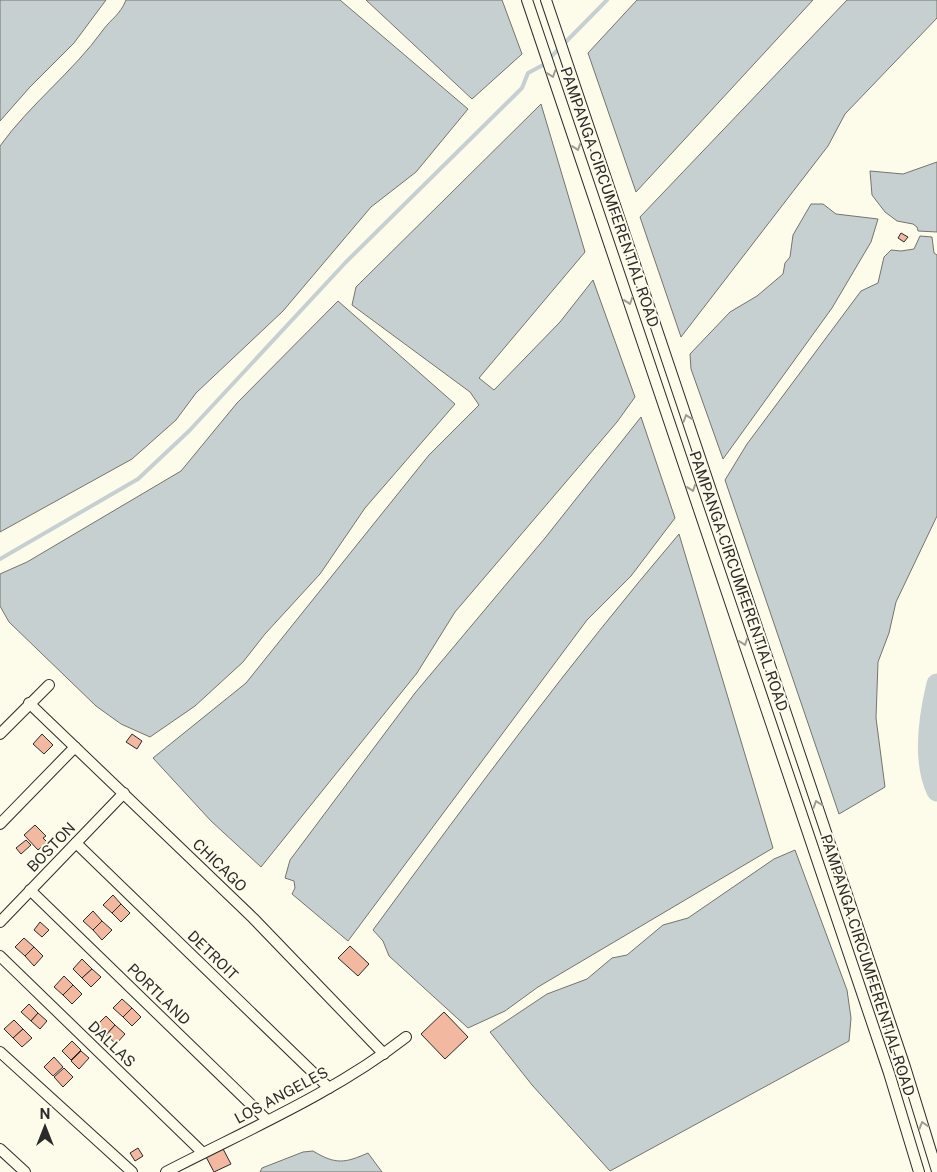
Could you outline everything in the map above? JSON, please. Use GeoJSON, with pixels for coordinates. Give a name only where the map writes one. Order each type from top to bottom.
{"type":"FeatureCollection","features":[{"type":"Feature","properties":{"kind":"street","name":"PAMPANGA CIRCUMFERENTIAL ROAD"},"geometry":{"type":"LineString","coordinates":[[527,0],[920,1172]]}},
{"type":"Feature","properties":{"kind":"street","name":"PAMPANGA CIRCUMFERENTIAL ROAD"},"geometry":{"type":"LineString","coordinates":[[546,0],[902,1058],[937,1172]]}},
{"type":"Feature","properties":{"kind":"street"},"geometry":{"type":"LineString","coordinates":[[0,734],[49,685]]}},
{"type":"Feature","properties":{"kind":"street","name":"CHICAGO"},"geometry":{"type":"LineString","coordinates":[[29,703],[253,918],[384,1054]]}},
{"type":"Feature","properties":{"kind":"street"},"geometry":{"type":"LineString","coordinates":[[0,824],[75,747]]}},
{"type":"Feature","properties":{"kind":"street","name":"BOSTON"},"geometry":{"type":"LineString","coordinates":[[0,922],[124,793]]}},
{"type":"Feature","properties":{"kind":"street","name":"DETROIT"},"geometry":{"type":"LineString","coordinates":[[76,843],[329,1088]]}},
{"type":"Feature","properties":{"kind":"street","name":"PORTLAND"},"geometry":{"type":"LineString","coordinates":[[30,890],[267,1120]]}},
{"type":"Feature","properties":{"kind":"street","name":"DALLAS"},"geometry":{"type":"LineString","coordinates":[[0,956],[203,1153]]}},
{"type":"Feature","properties":{"kind":"street","name":"LOS ANGELES"},"geometry":{"type":"LineString","coordinates":[[166,1172],[329,1088],[384,1054],[406,1037]]}},
{"type":"Feature","properties":{"kind":"street"},"geometry":{"type":"LineString","coordinates":[[0,1052],[132,1172]]}},
{"type":"Feature","properties":{"kind":"street"},"geometry":{"type":"LineString","coordinates":[[0,1148],[24,1172]]}},
{"type":"Feature","properties":{"kind":"shaded area"},"geometry":{"type":"Polygon","coordinates":[[[0,0],[106,0],[74,43],[30,87],[0,121],[0,0]]]}},
{"type":"Feature","properties":{"kind":"shaded area"},"geometry":{"type":"Polygon","coordinates":[[[126,0],[340,0],[468,109],[416,172],[371,207],[283,311],[196,393],[176,420],[132,459],[0,532],[0,146],[25,116],[91,45],[118,13],[126,0]]]}},
{"type":"Feature","properties":{"kind":"shaded area"},"geometry":{"type":"Polygon","coordinates":[[[366,0],[502,0],[522,54],[472,99],[366,0]]]}},
{"type":"Feature","properties":{"kind":"shaded area"},"geometry":{"type":"Polygon","coordinates":[[[637,0],[813,0],[636,192],[588,53],[637,0]]]}},
{"type":"Feature","properties":{"kind":"shaded area"},"geometry":{"type":"Polygon","coordinates":[[[847,0],[937,0],[937,18],[845,114],[828,146],[681,337],[640,217],[847,0]]]}},
{"type":"Feature","properties":{"kind":"shaded area"},"geometry":{"type":"Polygon","coordinates":[[[541,104],[585,252],[479,378],[494,390],[560,322],[593,280],[635,397],[617,422],[455,612],[417,673],[261,867],[211,821],[153,758],[246,683],[429,455],[479,405],[470,392],[352,305],[356,287],[541,104]]]}},
{"type":"Feature","properties":{"kind":"shaded area"},"geometry":{"type":"Polygon","coordinates":[[[937,162],[937,232],[918,231],[917,227],[913,224],[897,221],[885,212],[872,195],[870,171],[903,174],[937,162]]]}},
{"type":"Feature","properties":{"kind":"shaded area"},"geometry":{"type":"Polygon","coordinates":[[[811,204],[823,204],[836,214],[878,219],[871,242],[832,308],[723,459],[691,369],[690,354],[730,312],[757,296],[783,274],[785,263],[790,257],[793,235],[811,204]]]}},
{"type":"Feature","properties":{"kind":"shaded area"},"geometry":{"type":"Polygon","coordinates":[[[920,236],[932,237],[934,253],[937,255],[937,516],[896,602],[889,633],[878,662],[876,718],[885,787],[839,814],[725,480],[747,444],[861,291],[878,283],[884,257],[891,250],[914,249],[920,236]]]}},
{"type":"Feature","properties":{"kind":"shaded area"},"geometry":{"type":"Polygon","coordinates":[[[338,301],[455,404],[365,508],[320,574],[265,634],[243,662],[195,706],[150,737],[121,724],[96,706],[9,622],[0,606],[0,574],[27,562],[181,471],[237,403],[338,301]]]}},
{"type":"Feature","properties":{"kind":"shaded area"},"geometry":{"type":"Polygon","coordinates":[[[641,417],[675,518],[631,576],[587,620],[348,941],[292,894],[295,888],[294,881],[285,878],[290,860],[415,693],[545,538],[641,417]]]}},
{"type":"Feature","properties":{"kind":"shaded area"},"geometry":{"type":"Polygon","coordinates":[[[679,534],[773,848],[538,987],[505,1011],[468,1028],[389,956],[383,941],[373,930],[561,680],[679,534]]]}},
{"type":"Feature","properties":{"kind":"shaded area"},"geometry":{"type":"Polygon","coordinates":[[[795,850],[847,990],[851,1018],[849,1041],[610,1171],[532,1085],[490,1032],[547,994],[587,979],[612,958],[627,955],[663,925],[688,918],[774,859],[795,850]]]}},
{"type":"Feature","properties":{"kind":"shaded area"},"geometry":{"type":"Polygon","coordinates":[[[313,1151],[328,1159],[341,1161],[368,1153],[382,1172],[260,1172],[262,1168],[303,1152],[313,1151]]]}},
{"type":"Feature","properties":{"kind":"building"},"geometry":{"type":"Polygon","coordinates":[[[901,233],[908,237],[904,242],[898,238],[901,233]]]}},
{"type":"Feature","properties":{"kind":"building"},"geometry":{"type":"Polygon","coordinates":[[[42,734],[53,745],[44,754],[33,744],[42,734]]]}},
{"type":"Feature","properties":{"kind":"building"},"geometry":{"type":"Polygon","coordinates":[[[132,734],[142,741],[137,749],[126,742],[132,734]]]}},
{"type":"Feature","properties":{"kind":"building"},"geometry":{"type":"Polygon","coordinates":[[[35,825],[46,836],[43,838],[47,842],[38,850],[24,835],[35,825]]]}},
{"type":"Feature","properties":{"kind":"building"},"geometry":{"type":"Polygon","coordinates":[[[26,840],[31,845],[21,854],[16,848],[26,840]]]}},
{"type":"Feature","properties":{"kind":"building"},"geometry":{"type":"Polygon","coordinates":[[[113,895],[121,904],[112,913],[103,905],[113,895]]]}},
{"type":"Feature","properties":{"kind":"building"},"geometry":{"type":"Polygon","coordinates":[[[121,904],[130,913],[121,922],[112,913],[121,904]]]}},
{"type":"Feature","properties":{"kind":"building"},"geometry":{"type":"Polygon","coordinates":[[[93,911],[102,921],[93,930],[83,921],[93,911]]]}},
{"type":"Feature","properties":{"kind":"building"},"geometry":{"type":"Polygon","coordinates":[[[102,921],[112,930],[102,940],[93,930],[102,921]]]}},
{"type":"Feature","properties":{"kind":"building"},"geometry":{"type":"Polygon","coordinates":[[[40,922],[49,930],[42,937],[34,930],[40,922]]]}},
{"type":"Feature","properties":{"kind":"building"},"geometry":{"type":"Polygon","coordinates":[[[24,938],[34,947],[25,956],[15,947],[24,938]]]}},
{"type":"Feature","properties":{"kind":"building"},"geometry":{"type":"Polygon","coordinates":[[[350,946],[369,964],[358,976],[338,958],[350,946]]]}},
{"type":"Feature","properties":{"kind":"building"},"geometry":{"type":"Polygon","coordinates":[[[34,947],[43,956],[34,966],[25,956],[34,947]]]}},
{"type":"Feature","properties":{"kind":"building"},"geometry":{"type":"Polygon","coordinates":[[[82,959],[92,969],[82,978],[73,969],[82,959]]]}},
{"type":"Feature","properties":{"kind":"building"},"geometry":{"type":"Polygon","coordinates":[[[92,969],[101,977],[91,987],[82,978],[92,969]]]}},
{"type":"Feature","properties":{"kind":"building"},"geometry":{"type":"Polygon","coordinates":[[[64,976],[73,985],[63,995],[54,987],[64,976]]]}},
{"type":"Feature","properties":{"kind":"building"},"geometry":{"type":"Polygon","coordinates":[[[73,985],[82,994],[72,1004],[63,995],[73,985]]]}},
{"type":"Feature","properties":{"kind":"building"},"geometry":{"type":"Polygon","coordinates":[[[122,999],[132,1008],[123,1017],[113,1008],[122,999]]]}},
{"type":"Feature","properties":{"kind":"building"},"geometry":{"type":"Polygon","coordinates":[[[29,1004],[38,1013],[31,1021],[21,1012],[29,1004]]]}},
{"type":"Feature","properties":{"kind":"building"},"geometry":{"type":"Polygon","coordinates":[[[132,1008],[141,1017],[132,1026],[123,1017],[132,1008]]]}},
{"type":"Feature","properties":{"kind":"building"},"geometry":{"type":"Polygon","coordinates":[[[444,1012],[468,1037],[445,1059],[421,1034],[444,1012]]]}},
{"type":"Feature","properties":{"kind":"building"},"geometry":{"type":"Polygon","coordinates":[[[38,1013],[47,1021],[40,1029],[31,1021],[38,1013]]]}},
{"type":"Feature","properties":{"kind":"building"},"geometry":{"type":"Polygon","coordinates":[[[106,1016],[115,1025],[106,1035],[96,1026],[106,1016]]]}},
{"type":"Feature","properties":{"kind":"building"},"geometry":{"type":"Polygon","coordinates":[[[14,1020],[23,1029],[13,1038],[4,1029],[14,1020]]]}},
{"type":"Feature","properties":{"kind":"building"},"geometry":{"type":"Polygon","coordinates":[[[115,1025],[125,1034],[116,1044],[106,1035],[115,1025]]]}},
{"type":"Feature","properties":{"kind":"building"},"geometry":{"type":"Polygon","coordinates":[[[23,1029],[32,1038],[22,1047],[13,1038],[23,1029]]]}},
{"type":"Feature","properties":{"kind":"building"},"geometry":{"type":"Polygon","coordinates":[[[72,1041],[81,1050],[71,1060],[62,1051],[72,1041]]]}},
{"type":"Feature","properties":{"kind":"building"},"geometry":{"type":"Polygon","coordinates":[[[81,1051],[89,1058],[79,1069],[71,1061],[81,1051]]]}},
{"type":"Feature","properties":{"kind":"building"},"geometry":{"type":"Polygon","coordinates":[[[54,1057],[63,1067],[53,1076],[44,1067],[54,1057]]]}},
{"type":"Feature","properties":{"kind":"building"},"geometry":{"type":"Polygon","coordinates":[[[64,1068],[73,1077],[63,1087],[54,1077],[64,1068]]]}},
{"type":"Feature","properties":{"kind":"building"},"geometry":{"type":"Polygon","coordinates":[[[222,1147],[231,1164],[214,1172],[205,1155],[222,1147]]]}},
{"type":"Feature","properties":{"kind":"building"},"geometry":{"type":"Polygon","coordinates":[[[138,1148],[143,1156],[135,1161],[130,1153],[138,1148]]]}},
{"type":"Feature","properties":{"kind":"waterway"},"geometry":{"type":"LineString","coordinates":[[0,559],[138,479],[189,431],[346,262],[522,88],[528,73],[543,65],[607,0]]}},
{"type":"Feature","properties":{"kind":"waterway"},"geometry":{"type":"LineString","coordinates":[[937,684],[928,738],[932,779],[937,791]]}}]}
